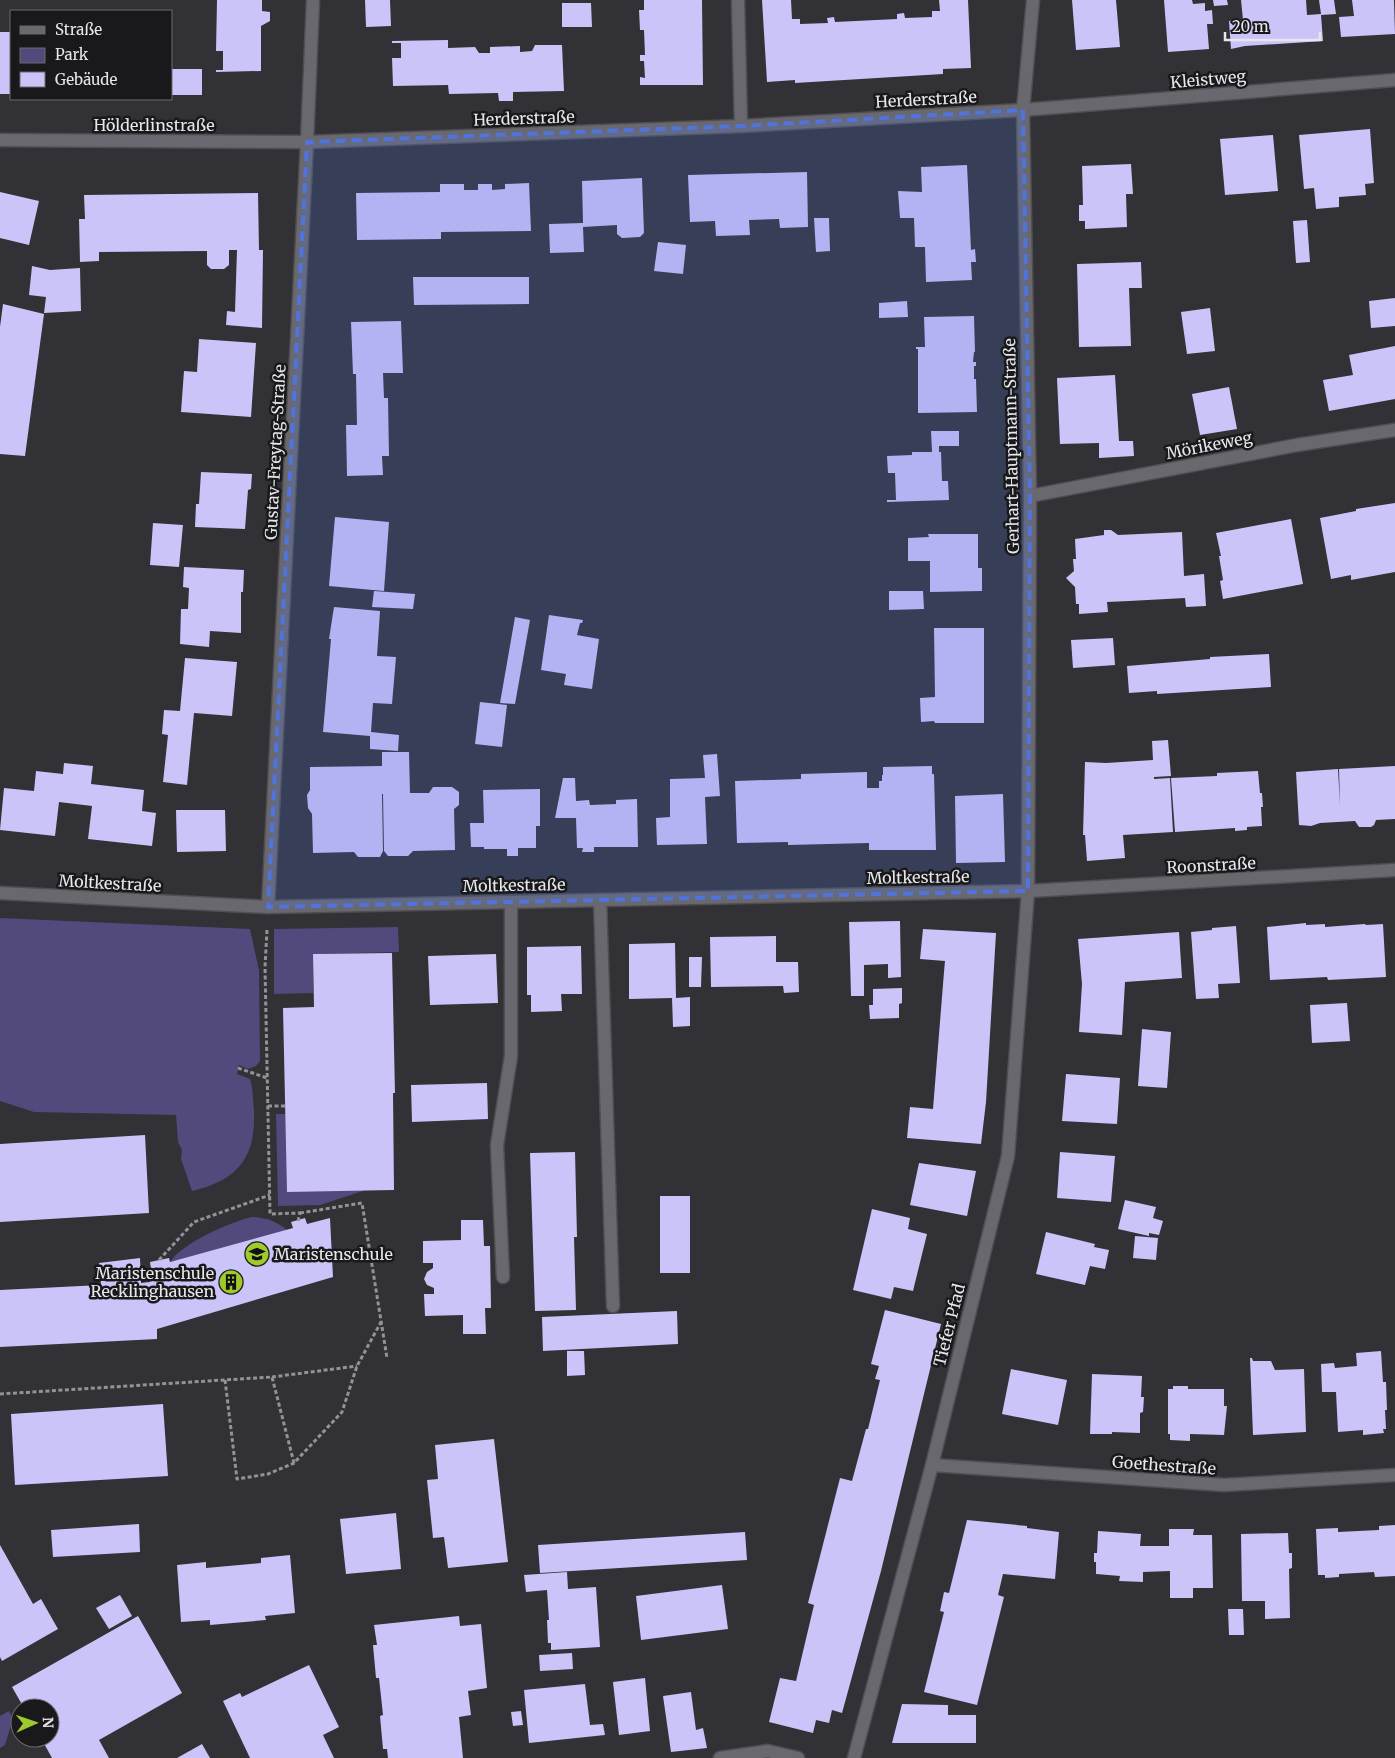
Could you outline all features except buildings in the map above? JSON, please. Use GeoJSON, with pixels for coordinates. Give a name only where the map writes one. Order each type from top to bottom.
{"type":"FeatureCollection","features":[{"type":"Feature","properties":{"kind":"street","name":"Gustav-Freytag-Straße"},"geometry":{"type":"LineString","coordinates":[[268,907],[313,0]]}},
{"type":"Feature","properties":{"kind":"street"},"geometry":{"type":"LineString","coordinates":[[738,0],[741,126]]}},
{"type":"Feature","properties":{"kind":"street","name":"Gerhart-Hauptmann-Straße"},"geometry":{"type":"LineString","coordinates":[[1028,892],[1030,496],[1023,110],[1033,0]]}},
{"type":"Feature","properties":{"kind":"street","name":"Kleistweg"},"geometry":{"type":"LineString","coordinates":[[1023,110],[1395,80]]}},
{"type":"Feature","properties":{"kind":"street","name":"Herderstraße"},"geometry":{"type":"LineString","coordinates":[[307,142],[741,126],[1023,110]]}},
{"type":"Feature","properties":{"kind":"street","name":"Hölderlinstraße"},"geometry":{"type":"LineString","coordinates":[[0,140],[307,142]]}},
{"type":"Feature","properties":{"kind":"street","name":"Mörikeweg"},"geometry":{"type":"LineString","coordinates":[[1030,496],[1297,445],[1395,430]]}},
{"type":"Feature","properties":{"kind":"street","name":"Roonstraße"},"geometry":{"type":"LineString","coordinates":[[1028,892],[1395,870]]}},
{"type":"Feature","properties":{"kind":"street","name":"Moltkestraße"},"geometry":{"type":"LineString","coordinates":[[0,893],[268,907],[1028,892]]}},
{"type":"Feature","properties":{"kind":"street","name":"Tiefer Pfad"},"geometry":{"type":"LineString","coordinates":[[854,1758],[932,1465],[1008,1156],[1028,892]]}},
{"type":"Feature","properties":{"kind":"street"},"geometry":{"type":"LineString","coordinates":[[600,900],[613,1306]]}},
{"type":"Feature","properties":{"kind":"street"},"geometry":{"type":"LineString","coordinates":[[502,1278],[497,1145],[511,1056],[512,902]]}},
{"type":"Feature","properties":{"kind":"street","name":"Goethestraße"},"geometry":{"type":"LineString","coordinates":[[932,1465],[1224,1485],[1395,1474]]}},
{"type":"Feature","properties":{"kind":"street"},"geometry":{"type":"LineString","coordinates":[[720,1758],[768,1751],[798,1758]]}},
{"type":"Feature","properties":{"kind":"path"},"geometry":{"type":"LineString","coordinates":[[268,907],[265,967],[270,1214],[300,1213],[362,1203],[387,1358]]}},
{"type":"Feature","properties":{"kind":"path"},"geometry":{"type":"LineString","coordinates":[[238,1068],[267,1078]]}},
{"type":"Feature","properties":{"kind":"path"},"geometry":{"type":"LineString","coordinates":[[268,1106],[285,1106]]}},
{"type":"Feature","properties":{"kind":"path"},"geometry":{"type":"LineString","coordinates":[[159,1260],[194,1222],[270,1195]]}},
{"type":"Feature","properties":{"kind":"path"},"geometry":{"type":"LineString","coordinates":[[298,1220],[300,1213]]}},
{"type":"Feature","properties":{"kind":"path"},"geometry":{"type":"LineString","coordinates":[[224,1380],[237,1479],[268,1474],[294,1463],[342,1412],[357,1366],[381,1322]]}},
{"type":"Feature","properties":{"kind":"path"},"geometry":{"type":"LineString","coordinates":[[0,1394],[272,1377],[357,1366]]}},
{"type":"Feature","properties":{"kind":"path"},"geometry":{"type":"LineString","coordinates":[[272,1377],[294,1463]]}},
{"type":"Feature","properties":{"kind":"highlighted area"},"geometry":{"type":"Polygon","coordinates":[[[1023,110],[1030,496],[1028,891],[268,907],[307,142],[741,126],[1023,110]]]}},
{"type":"Feature","properties":{"kind":"green space"},"geometry":{"type":"Polygon","coordinates":[[[0,918],[250,929],[259,970],[260,1061],[256,1066],[248,1069],[239,1065],[237,1074],[250,1079],[251,1083],[254,1127],[252,1141],[247,1154],[232,1173],[208,1186],[192,1191],[181,1159],[182,1150],[178,1142],[176,1115],[34,1112],[0,1101],[0,918]]]}},
{"type":"Feature","properties":{"kind":"green space"},"geometry":{"type":"Polygon","coordinates":[[[398,927],[399,952],[313,954],[313,993],[274,994],[274,929],[398,927]]]}},
{"type":"Feature","properties":{"kind":"green space"},"geometry":{"type":"Polygon","coordinates":[[[276,1114],[286,1114],[366,1190],[320,1205],[278,1206],[276,1114]]]}},
{"type":"Feature","properties":{"kind":"green space"},"geometry":{"type":"Polygon","coordinates":[[[252,1217],[271,1220],[287,1230],[170,1262],[185,1248],[207,1234],[252,1217]]]}},
{"type":"Feature","properties":{"kind":"green space"},"geometry":{"type":"Polygon","coordinates":[[[9,1711],[10,1713],[10,1729],[5,1745],[0,1748],[0,1716],[9,1711]]]}},
{"type":"Feature","properties":{"kind":"place","name":"Maristenschule"},"geometry":{"type":"Point","coordinates":[257,1254]}},
{"type":"Feature","properties":{"kind":"place","name":"Maristenschule Recklinghausen"},"geometry":{"type":"Point","coordinates":[231,1282]}}]}
